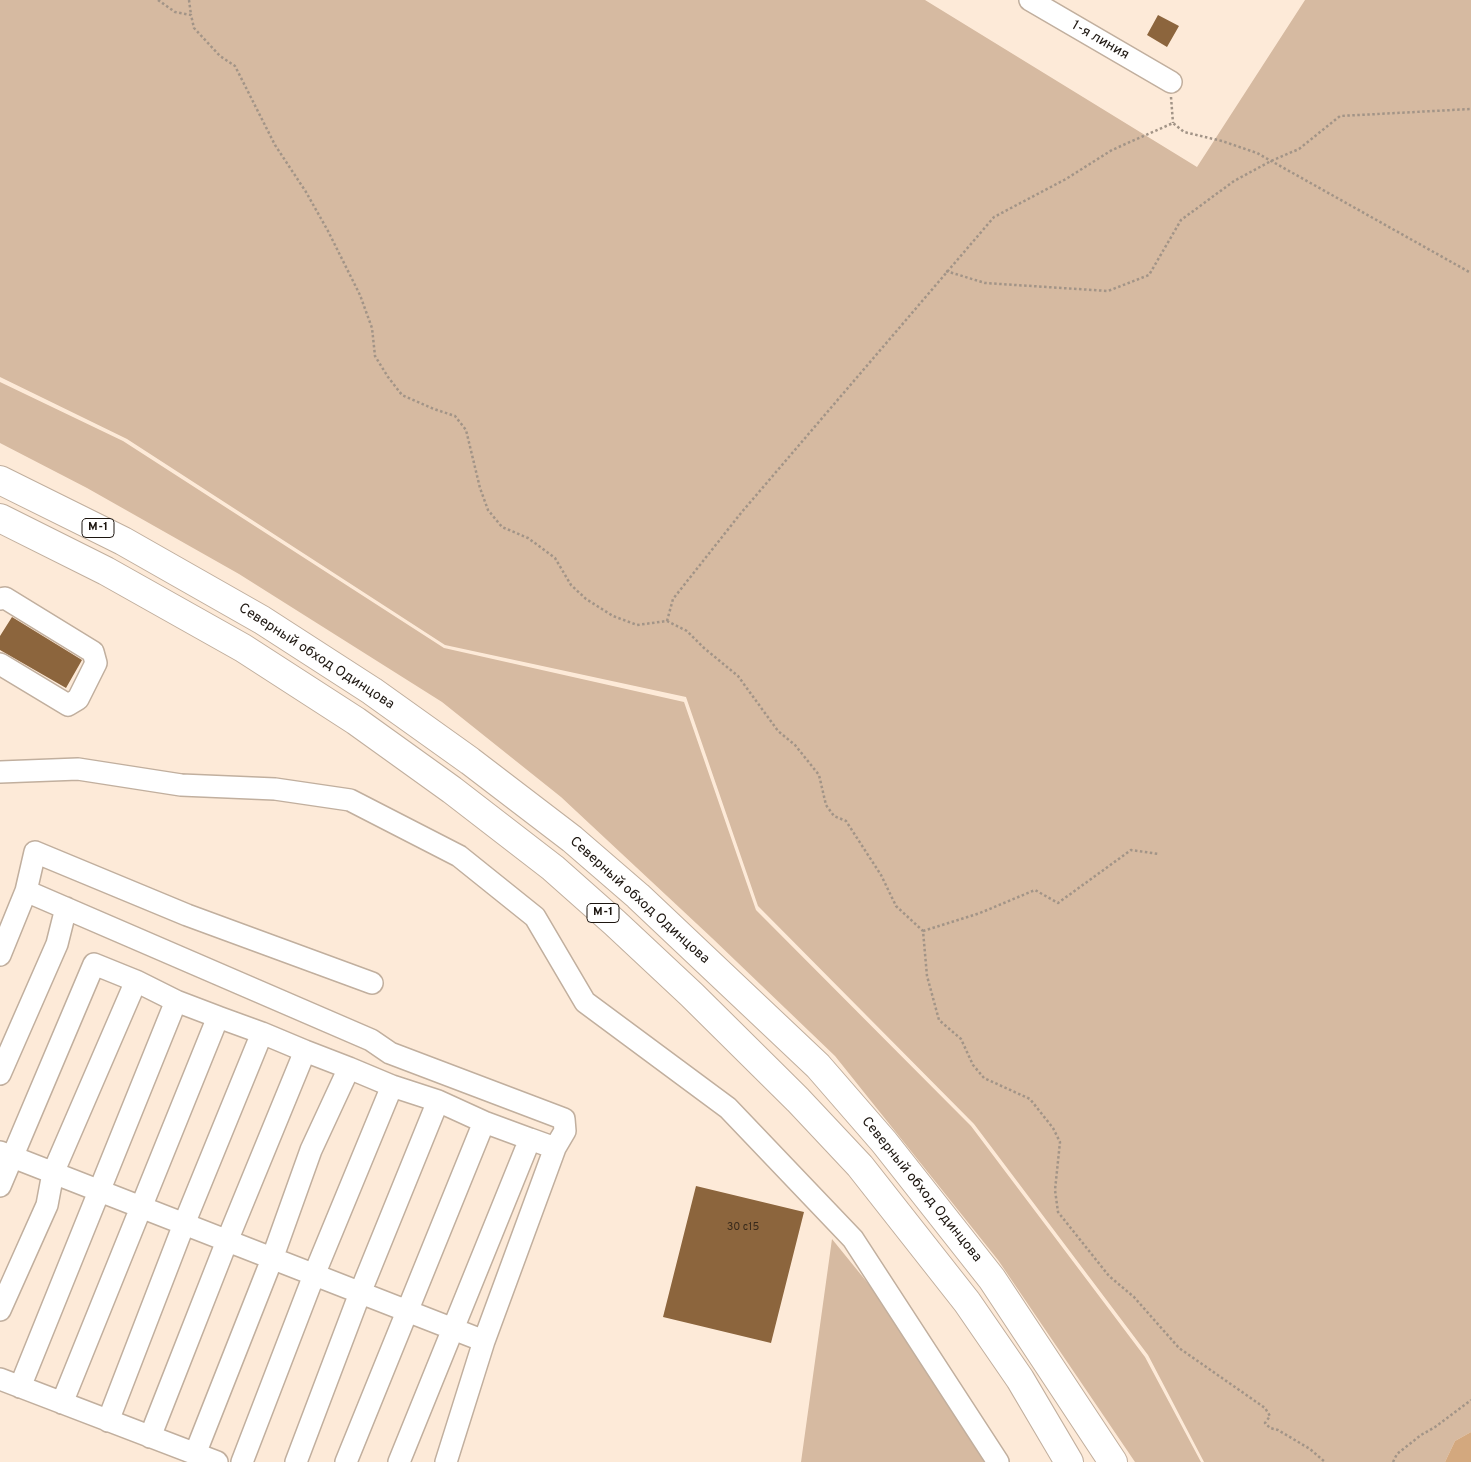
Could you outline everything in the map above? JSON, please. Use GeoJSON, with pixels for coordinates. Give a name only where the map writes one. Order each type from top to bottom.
{"type":"FeatureCollection","features":[{"type":"Feature","properties":{"kind":"highway","name":"Северный обход Одинцова"},"geometry":{"type":"LineString","coordinates":[[0,480],[123,541],[262,620],[372,691],[470,761],[572,839],[638,896],[818,1066],[884,1142],[992,1279],[1113,1462]]}},
{"type":"Feature","properties":{"kind":"highway","name":"М-1"},"geometry":{"type":"LineString","coordinates":[[0,518],[106,571],[234,643],[356,721],[460,796],[552,868],[608,917],[692,995],[798,1100],[860,1166],[967,1302],[1020,1379],[1069,1462]]}},
{"type":"Feature","properties":{"kind":"street","name":"1-я линия"},"geometry":{"type":"LineString","coordinates":[[1030,0],[1171,82]]}},
{"type":"Feature","properties":{"kind":"street"},"geometry":{"type":"LineString","coordinates":[[0,599],[4,598],[94,652],[96,663],[78,699],[68,705],[0,664]]}},
{"type":"Feature","properties":{"kind":"street"},"geometry":{"type":"LineString","coordinates":[[0,772],[78,769],[181,785],[274,789],[350,800],[459,856],[535,917],[585,1002],[728,1108],[853,1239],[998,1462]]}},
{"type":"Feature","properties":{"kind":"street"},"geometry":{"type":"LineString","coordinates":[[0,955],[26,891],[35,852],[187,915],[372,983]]}},
{"type":"Feature","properties":{"kind":"street"},"geometry":{"type":"LineString","coordinates":[[26,891],[371,1040],[390,1053],[564,1119],[566,1131],[555,1148],[484,1341],[446,1462]]}},
{"type":"Feature","properties":{"kind":"street"},"geometry":{"type":"LineString","coordinates":[[0,1074],[57,944],[66,908]]}},
{"type":"Feature","properties":{"kind":"street"},"geometry":{"type":"LineString","coordinates":[[0,1186],[6,1155],[94,964],[136,981],[176,1001],[392,1086],[438,1101],[484,1122],[555,1148]]}},
{"type":"Feature","properties":{"kind":"street"},"geometry":{"type":"LineString","coordinates":[[0,1310],[47,1205],[53,1173],[136,981]]}},
{"type":"Feature","properties":{"kind":"street"},"geometry":{"type":"LineString","coordinates":[[20,1387],[176,1001]]}},
{"type":"Feature","properties":{"kind":"street"},"geometry":{"type":"LineString","coordinates":[[62,1403],[218,1017]]}},
{"type":"Feature","properties":{"kind":"street"},"geometry":{"type":"LineString","coordinates":[[108,1421],[184,1224],[262,1034]]}},
{"type":"Feature","properties":{"kind":"street"},"geometry":{"type":"LineString","coordinates":[[150,1437],[227,1241],[305,1051]]}},
{"type":"Feature","properties":{"kind":"street"},"geometry":{"type":"LineString","coordinates":[[195,1454],[272,1258],[311,1150],[349,1068]]}},
{"type":"Feature","properties":{"kind":"street"},"geometry":{"type":"LineString","coordinates":[[242,1462],[314,1274],[392,1086]]}},
{"type":"Feature","properties":{"kind":"street"},"geometry":{"type":"LineString","coordinates":[[296,1462],[360,1293],[438,1101]]}},
{"type":"Feature","properties":{"kind":"street"},"geometry":{"type":"LineString","coordinates":[[346,1462],[484,1122]]}},
{"type":"Feature","properties":{"kind":"street"},"geometry":{"type":"LineString","coordinates":[[399,1462],[530,1139]]}},
{"type":"Feature","properties":{"kind":"street"},"geometry":{"type":"LineString","coordinates":[[6,1155],[484,1341]]}},
{"type":"Feature","properties":{"kind":"street"},"geometry":{"type":"LineString","coordinates":[[0,1379],[217,1462]]}},
{"type":"Feature","properties":{"kind":"path"},"geometry":{"type":"LineString","coordinates":[[158,0],[175,12],[191,15]]}},
{"type":"Feature","properties":{"kind":"path"},"geometry":{"type":"LineString","coordinates":[[189,0],[194,28],[220,56],[235,66],[275,145],[306,192],[328,231],[360,295],[372,328],[375,356],[388,377],[402,395],[455,416],[466,430],[480,488],[488,510],[502,528],[528,538],[555,558],[571,584],[586,599],[613,616],[637,625],[667,621],[687,631],[738,676],[778,731],[795,745],[819,775],[826,805],[834,816],[846,821],[881,876],[896,906],[923,931],[927,976],[939,1020],[961,1038],[973,1065],[984,1078],[1030,1099],[1053,1128],[1060,1142],[1055,1190],[1058,1212],[1109,1276],[1134,1297],[1179,1348],[1265,1408],[1270,1416],[1266,1423],[1270,1428],[1278,1430],[1310,1449],[1325,1462]]}},
{"type":"Feature","properties":{"kind":"path"},"geometry":{"type":"LineString","coordinates":[[1171,82],[1172,123]]}},
{"type":"Feature","properties":{"kind":"path"},"geometry":{"type":"LineString","coordinates":[[946,271],[985,283],[1108,290],[1149,274],[1181,220],[1234,181],[1299,148],[1340,116],[1471,109]]}},
{"type":"Feature","properties":{"kind":"path"},"geometry":{"type":"LineString","coordinates":[[667,621],[673,599],[735,521],[946,271],[994,217],[1066,179],[1112,150],[1172,123]]}},
{"type":"Feature","properties":{"kind":"path"},"geometry":{"type":"LineString","coordinates":[[1172,123],[1184,132],[1222,141],[1257,153],[1471,273]]}},
{"type":"Feature","properties":{"kind":"path"},"geometry":{"type":"LineString","coordinates":[[923,931],[980,913],[1035,890],[1058,903],[1131,850],[1159,854]]}},
{"type":"Feature","properties":{"kind":"path"},"geometry":{"type":"LineString","coordinates":[[1393,1462],[1398,1454],[1421,1434],[1471,1400]]}},
{"type":"Feature","properties":{"kind":"shaded area"},"geometry":{"type":"Polygon","coordinates":[[[0,0],[925,0],[1197,167],[1305,0],[1471,0],[1471,1432],[1455,1441],[1445,1462],[1204,1462],[1148,1355],[974,1124],[758,906],[686,697],[445,645],[127,439],[0,377],[0,0]]]}},
{"type":"Feature","properties":{"kind":"shaded area"},"geometry":{"type":"Polygon","coordinates":[[[0,382],[123,441],[444,648],[684,702],[756,910],[971,1126],[1145,1357],[1201,1462],[1135,1462],[998,1260],[835,1056],[561,797],[442,702],[239,574],[87,488],[0,443],[0,382]]]}},
{"type":"Feature","properties":{"kind":"shaded area"},"geometry":{"type":"Polygon","coordinates":[[[832,1239],[935,1366],[991,1462],[801,1462],[832,1239]]]}},
{"type":"Feature","properties":{"kind":"shaded area"},"geometry":{"type":"Polygon","coordinates":[[[1471,1432],[1471,1462],[1445,1462],[1455,1441],[1471,1432]]]}},
{"type":"Feature","properties":{"kind":"building"},"geometry":{"type":"Polygon","coordinates":[[[1158,15],[1179,26],[1167,47],[1147,35],[1158,15]]]}},
{"type":"Feature","properties":{"kind":"building"},"geometry":{"type":"Polygon","coordinates":[[[12,617],[82,660],[66,688],[0,650],[0,636],[12,617]]]}},
{"type":"Feature","properties":{"kind":"building"},"geometry":{"type":"Polygon","coordinates":[[[696,1186],[804,1212],[771,1343],[663,1317],[696,1186]]]}}]}
